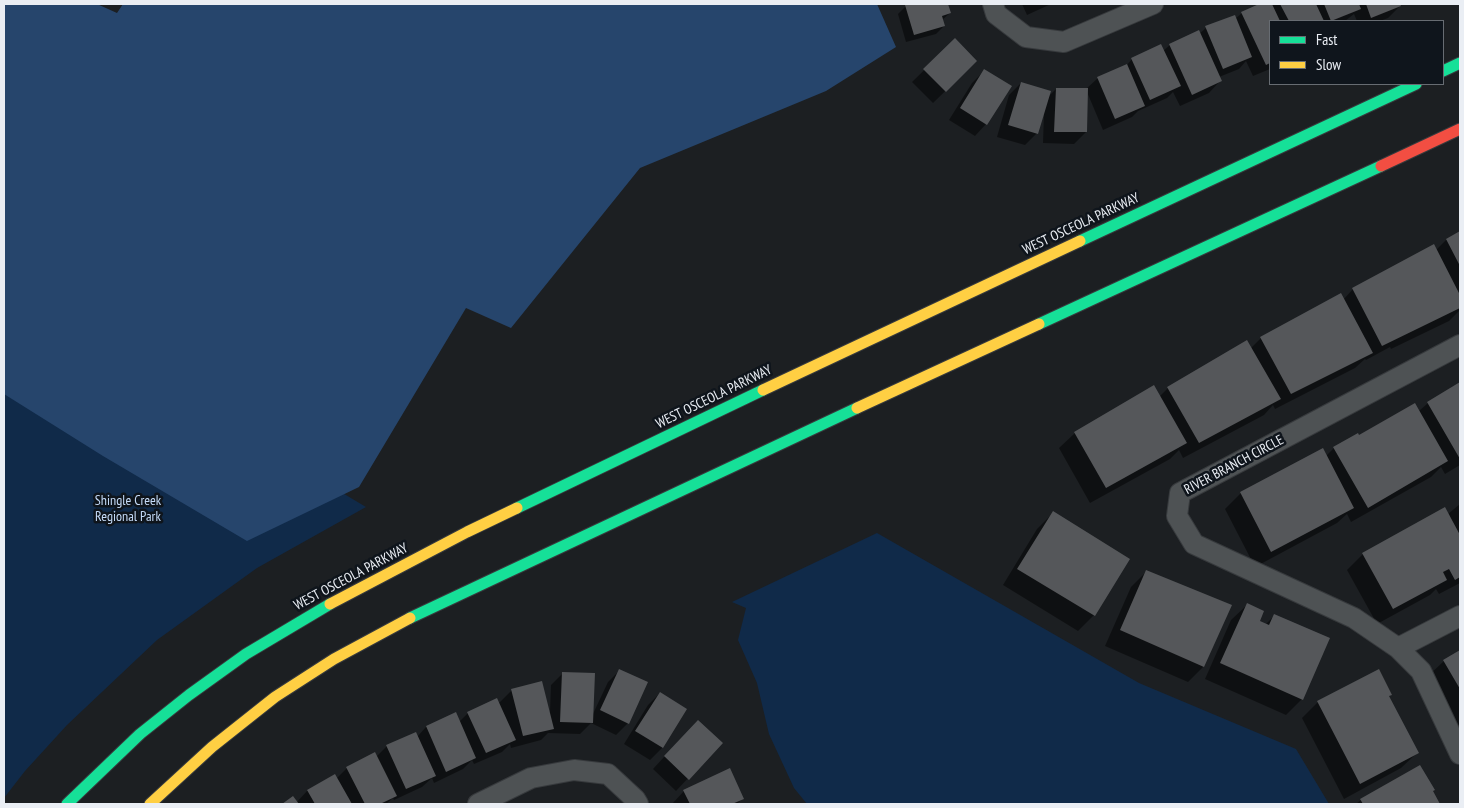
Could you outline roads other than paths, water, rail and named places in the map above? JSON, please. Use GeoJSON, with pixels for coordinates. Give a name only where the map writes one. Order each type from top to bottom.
{"type":"FeatureCollection","features":[{"type":"Feature","properties":{"kind":"main road"},"geometry":{"type":"LineString","coordinates":[[1444,71],[1460,63]]}},
{"type":"Feature","properties":{"kind":"main road","name":"WEST OSCEOLA PARKWAY"},"geometry":{"type":"LineString","coordinates":[[67,804],[140,734],[189,695],[246,654],[317,611],[467,532],[778,382],[1414,85]]}},
{"type":"Feature","properties":{"kind":"main road"},"geometry":{"type":"LineString","coordinates":[[150,804],[212,747],[275,697],[334,659],[394,626],[1460,129]]}},
{"type":"Feature","properties":{"kind":"street"},"geometry":{"type":"LineString","coordinates":[[993,4],[996,14],[1026,37],[1064,42],[1153,4]]}},
{"type":"Feature","properties":{"kind":"street","name":"RIVER BRANCH CIRCLE"},"geometry":{"type":"LineString","coordinates":[[1460,345],[1180,493],[1177,516],[1194,544],[1354,618],[1398,648],[1422,671],[1460,754]]}},
{"type":"Feature","properties":{"kind":"street"},"geometry":{"type":"LineString","coordinates":[[1398,648],[1460,616]]}},
{"type":"Feature","properties":{"kind":"street"},"geometry":{"type":"LineString","coordinates":[[478,804],[531,778],[574,770],[608,774],[638,804]]}},
{"type":"Feature","properties":{"kind":"park label","name":"Shingle Creek Regional Park"},"geometry":{"type":"Point","coordinates":[128,510]}}]}
